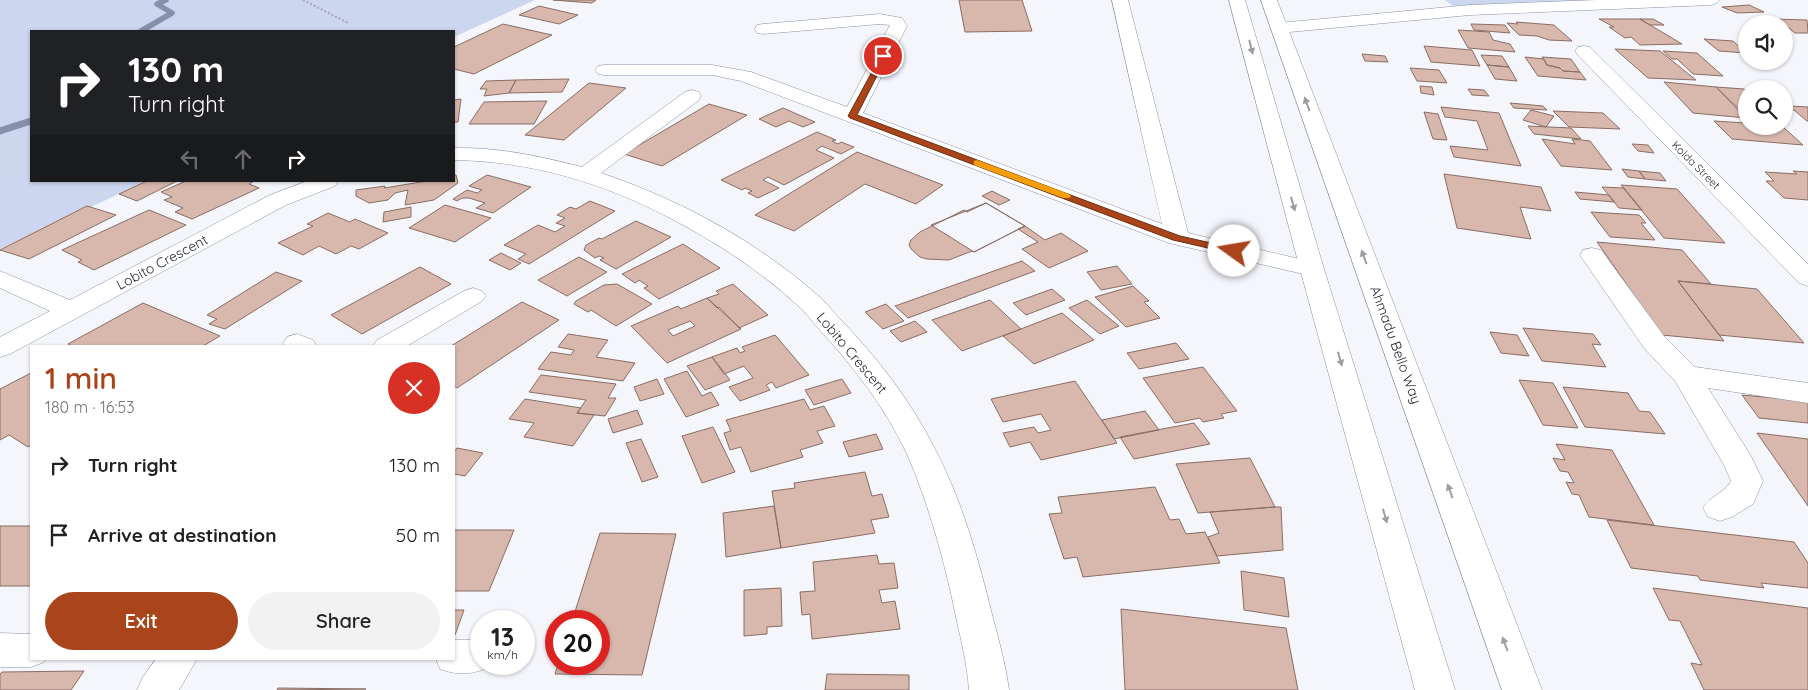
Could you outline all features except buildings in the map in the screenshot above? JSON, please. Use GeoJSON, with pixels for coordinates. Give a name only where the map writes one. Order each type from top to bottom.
{"type":"FeatureCollection","features":[{"type":"Feature","properties":{"kind":"street"},"geometry":{"type":"LineString","coordinates":[[1120,0],[1177,238]]}},
{"type":"Feature","properties":{"kind":"street"},"geometry":{"type":"LineString","coordinates":[[1237,0],[1312,269],[1435,690]]}},
{"type":"Feature","properties":{"kind":"street","name":"Ahmadu Bello Way"},"geometry":{"type":"LineString","coordinates":[[1269,0],[1522,690]]}},
{"type":"Feature","properties":{"kind":"street"},"geometry":{"type":"LineString","coordinates":[[1383,0],[1387,11],[1393,17]]}},
{"type":"Feature","properties":{"kind":"street"},"geometry":{"type":"LineString","coordinates":[[1279,28],[1470,10],[1711,0]]}},
{"type":"Feature","properties":{"kind":"street"},"geometry":{"type":"LineString","coordinates":[[763,29],[880,20],[896,21],[899,26],[852,116]]}},
{"type":"Feature","properties":{"kind":"street","name":"Kolda Street"},"geometry":{"type":"LineString","coordinates":[[1584,51],[1808,278]]}},
{"type":"Feature","properties":{"kind":"street"},"geometry":{"type":"LineString","coordinates":[[604,70],[712,70],[745,76],[1177,238],[1312,269]]}},
{"type":"Feature","properties":{"kind":"street"},"geometry":{"type":"LineString","coordinates":[[586,175],[692,96]]}},
{"type":"Feature","properties":{"kind":"street","name":"Lobito Crescent"},"geometry":{"type":"LineString","coordinates":[[455,154],[519,158],[586,175],[638,195],[684,215],[738,248],[804,296],[848,343],[896,407],[932,474],[963,568],[989,690]]}},
{"type":"Feature","properties":{"kind":"street","name":"Lobito Crescent"},"geometry":{"type":"LineString","coordinates":[[0,348],[278,200],[324,182]]}},
{"type":"Feature","properties":{"kind":"street"},"geometry":{"type":"LineString","coordinates":[[1592,254],[1654,342],[1686,375],[1736,457],[1747,480],[1741,495],[1720,508]]}},
{"type":"Feature","properties":{"kind":"street"},"geometry":{"type":"LineString","coordinates":[[0,279],[70,310]]}},
{"type":"Feature","properties":{"kind":"street"},"geometry":{"type":"LineString","coordinates":[[389,345],[473,296]]}},
{"type":"Feature","properties":{"kind":"street"},"geometry":{"type":"LineString","coordinates":[[1686,375],[1808,393]]}},
{"type":"Feature","properties":{"kind":"street"},"geometry":{"type":"LineString","coordinates":[[0,650],[30,650]]}},
{"type":"Feature","properties":{"kind":"street"},"geometry":{"type":"LineString","coordinates":[[157,690],[177,660]]}},
{"type":"Feature","properties":{"kind":"path"},"geometry":{"type":"LineString","coordinates":[[304,0],[348,23]]}},
{"type":"Feature","properties":{"kind":"shaded area"},"geometry":{"type":"Polygon","coordinates":[[[0,0],[535,0],[455,37],[455,30],[30,30],[30,182],[145,182],[0,249],[0,0]]]}},
{"type":"Feature","properties":{"kind":"shaded area"},"geometry":{"type":"Polygon","coordinates":[[[1445,0],[1640,0],[1457,9],[1445,0]]]}},
{"type":"Feature","properties":{"kind":"waterway"},"geometry":{"type":"LineString","coordinates":[[143,30],[172,13],[157,4],[166,0]]}},
{"type":"Feature","properties":{"kind":"waterway"},"geometry":{"type":"LineString","coordinates":[[0,131],[30,121]]}},
{"type":"Feature","properties":{"kind":"slow traffic"},"geometry":{"type":"LineString","coordinates":[[977,163],[1066,196]]}},
{"type":"Feature","properties":{"kind":"route"},"geometry":{"type":"LineString","coordinates":[[883,56],[852,116],[1177,238],[1234,251]]}}]}
